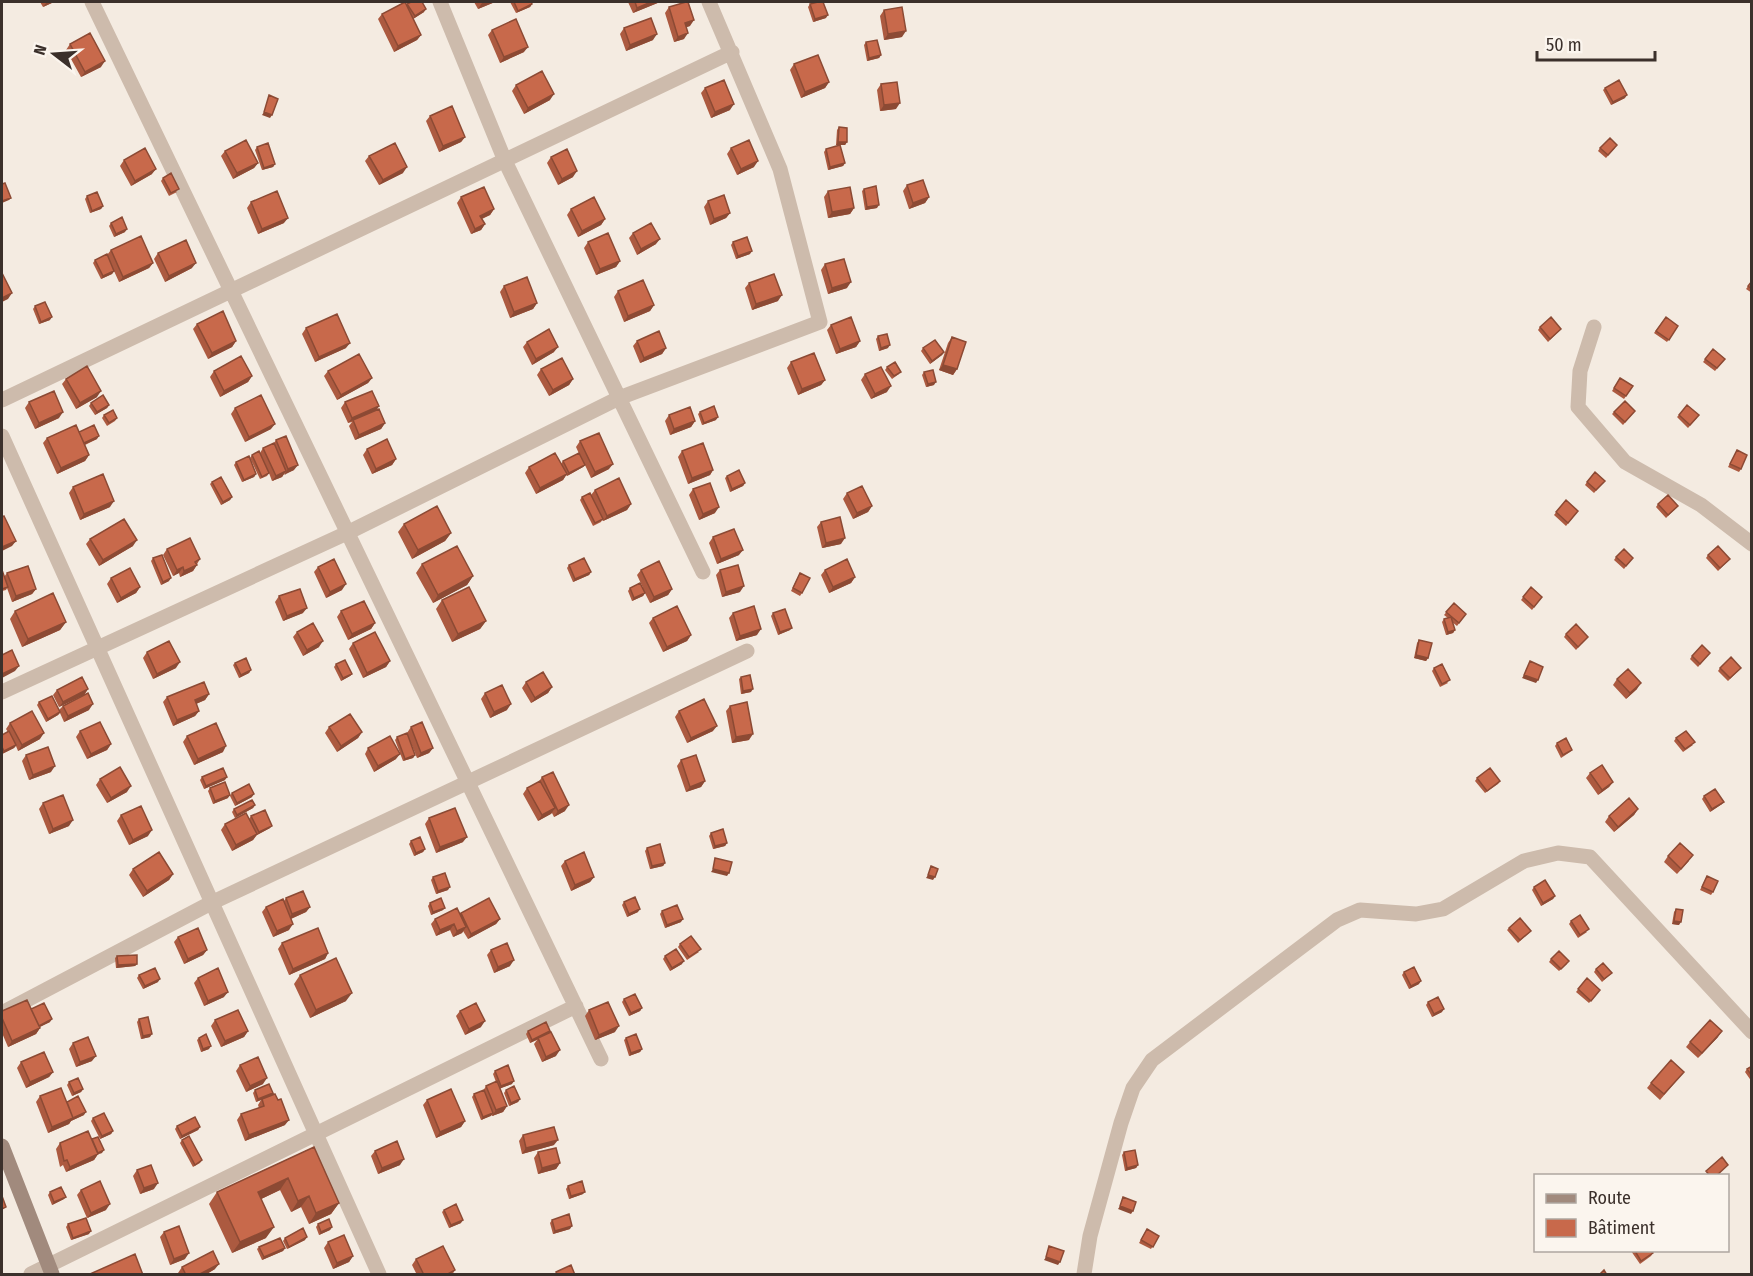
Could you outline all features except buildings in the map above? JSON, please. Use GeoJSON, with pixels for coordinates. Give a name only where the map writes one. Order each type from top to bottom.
{"type":"FeatureCollection","features":[{"type":"Feature","properties":{"kind":"main road"},"geometry":{"type":"LineString","coordinates":[[2,1146],[50,1269]]}},
{"type":"Feature","properties":{"kind":"street"},"geometry":{"type":"LineString","coordinates":[[92,2],[601,1059]]}},
{"type":"Feature","properties":{"kind":"street"},"geometry":{"type":"LineString","coordinates":[[440,2],[505,161],[704,572]]}},
{"type":"Feature","properties":{"kind":"street"},"geometry":{"type":"LineString","coordinates":[[2,692],[347,533],[619,398],[820,322],[780,170],[709,2]]}},
{"type":"Feature","properties":{"kind":"street"},"geometry":{"type":"LineString","coordinates":[[2,400],[732,52]]}},
{"type":"Feature","properties":{"kind":"street"},"geometry":{"type":"LineString","coordinates":[[1594,327],[1580,371],[1578,407],[1625,462],[1701,505],[1752,544]]}},
{"type":"Feature","properties":{"kind":"street"},"geometry":{"type":"LineString","coordinates":[[2,436],[379,1275]]}},
{"type":"Feature","properties":{"kind":"street"},"geometry":{"type":"LineString","coordinates":[[2,1013],[212,903],[747,651]]}},
{"type":"Feature","properties":{"kind":"street"},"geometry":{"type":"LineString","coordinates":[[1084,1275],[1090,1236],[1120,1123],[1132,1088],[1152,1060],[1337,920],[1360,910],[1399,914],[1443,909],[1524,861],[1558,853],[1590,857],[1752,1032]]}},
{"type":"Feature","properties":{"kind":"street"},"geometry":{"type":"LineString","coordinates":[[31,1275],[50,1269],[316,1133],[576,1006]]}}]}
